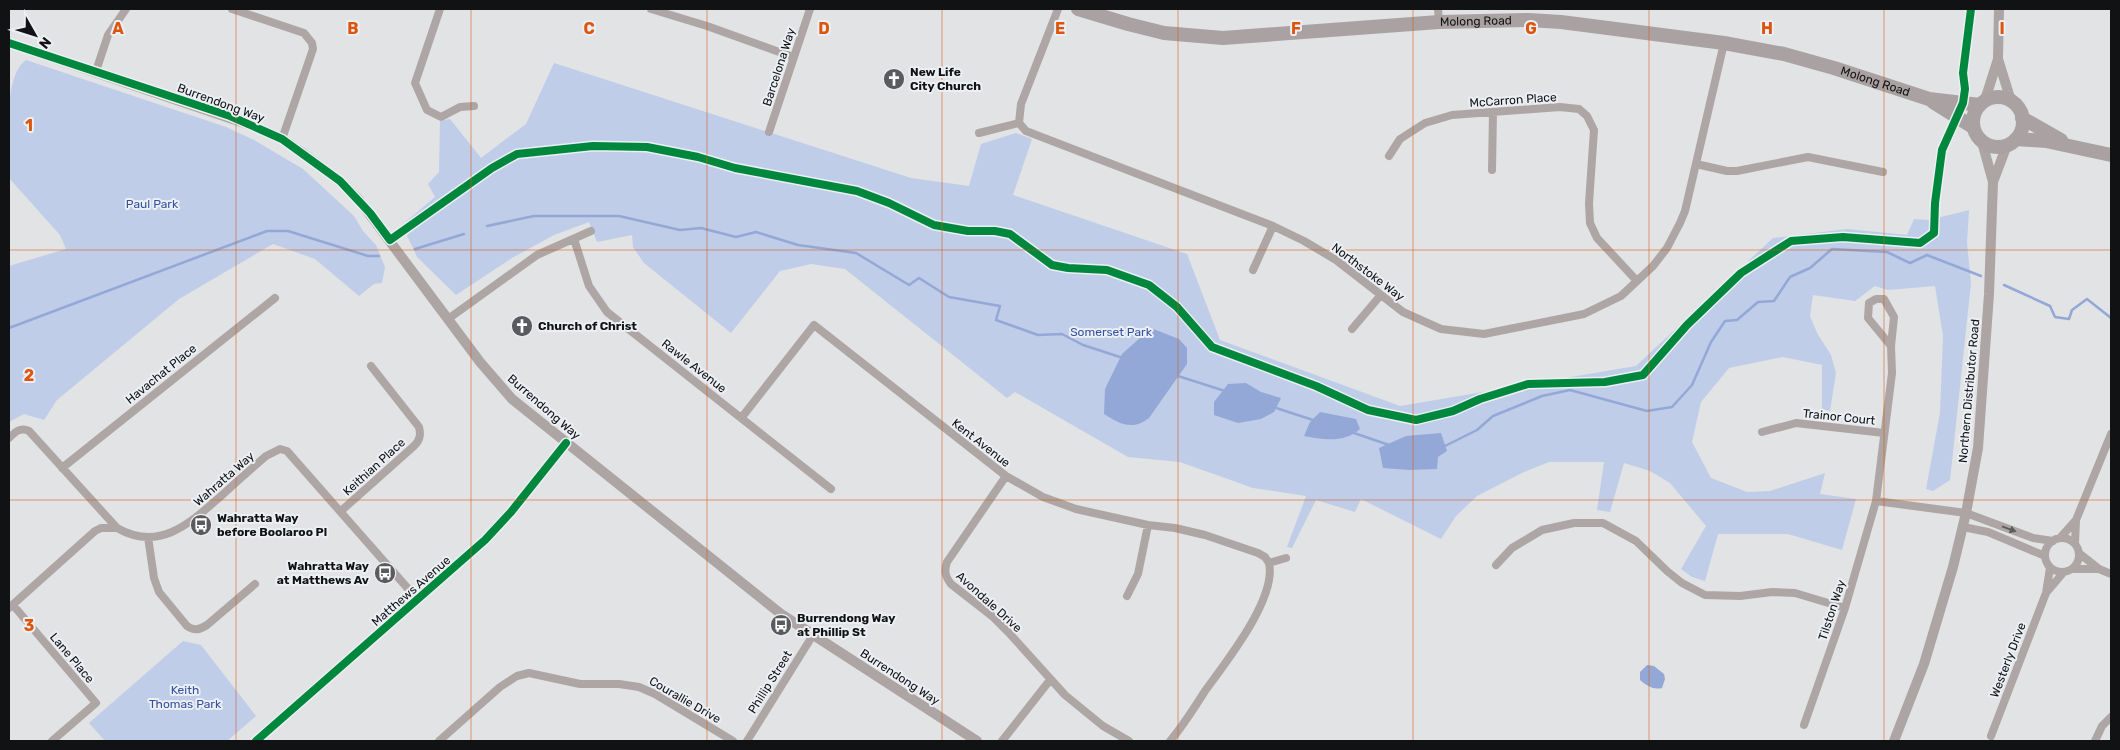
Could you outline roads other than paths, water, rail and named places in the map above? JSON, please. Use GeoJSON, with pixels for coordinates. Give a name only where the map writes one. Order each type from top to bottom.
{"type":"FeatureCollection","features":[{"type":"Feature","properties":{"kind":"highway","name":"Molong Road"},"geometry":{"type":"LineString","coordinates":[[1078,9],[1164,33],[1201,38],[1258,36],[1438,15],[1561,22],[1724,43],[1784,54],[1825,65],[1929,99],[1973,127]]}},
{"type":"Feature","properties":{"kind":"highway"},"geometry":{"type":"LineString","coordinates":[[2012,142],[2021,130],[2022,118],[2018,108],[2011,101],[2001,97],[1983,102],[1973,116],[1973,127],[1982,142],[1994,147],[2012,142],[2070,146],[2111,155]]}},
{"type":"Feature","properties":{"kind":"highway","name":"Molong Road"},"geometry":{"type":"LineString","coordinates":[[1929,99],[1983,102]]}},
{"type":"Feature","properties":{"kind":"highway"},"geometry":{"type":"LineString","coordinates":[[2022,118],[2070,146]]}},
{"type":"Feature","properties":{"kind":"main road"},"geometry":{"type":"LineString","coordinates":[[1983,102],[1998,59],[1999,9]]}},
{"type":"Feature","properties":{"kind":"main road","name":"Burrendong Way"},"geometry":{"type":"LineString","coordinates":[[9,43],[230,116],[282,139],[324,168],[359,200],[491,376],[512,399],[782,614],[977,741]]}},
{"type":"Feature","properties":{"kind":"main road"},"geometry":{"type":"LineString","coordinates":[[1998,59],[2011,101]]}},
{"type":"Feature","properties":{"kind":"main road","name":"Northern Distributor Road"},"geometry":{"type":"LineString","coordinates":[[1894,741],[1929,647],[1963,527],[1980,427],[1990,294],[1993,182],[1982,142]]}},
{"type":"Feature","properties":{"kind":"main road","name":"Northern Distributor Road"},"geometry":{"type":"LineString","coordinates":[[1993,182],[2012,142]]}},
{"type":"Feature","properties":{"kind":"main road","name":"Matthews Avenue"},"geometry":{"type":"LineString","coordinates":[[256,741],[418,600],[498,526],[566,443]]}},
{"type":"Feature","properties":{"kind":"street"},"geometry":{"type":"LineString","coordinates":[[96,71],[112,26],[126,9]]}},
{"type":"Feature","properties":{"kind":"street"},"geometry":{"type":"LineString","coordinates":[[232,9],[304,33],[312,43],[313,49],[282,139]]}},
{"type":"Feature","properties":{"kind":"street"},"geometry":{"type":"LineString","coordinates":[[440,9],[415,83],[427,110],[441,117],[460,107],[474,106]]}},
{"type":"Feature","properties":{"kind":"street"},"geometry":{"type":"LineString","coordinates":[[651,9],[707,26],[793,57]]}},
{"type":"Feature","properties":{"kind":"street","name":"Barcelona Way"},"geometry":{"type":"LineString","coordinates":[[769,132],[810,9]]}},
{"type":"Feature","properties":{"kind":"street"},"geometry":{"type":"LineString","coordinates":[[980,133],[1019,122],[1021,104],[1058,9]]}},
{"type":"Feature","properties":{"kind":"street","name":"Northstoke Way"},"geometry":{"type":"LineString","coordinates":[[1019,122],[1028,132],[1221,204],[1304,241],[1336,260],[1403,312],[1441,329],[1484,334],[1584,314],[1621,296],[1653,266],[1667,248],[1685,211],[1724,43]]}},
{"type":"Feature","properties":{"kind":"street","name":"McCarron Place"},"geometry":{"type":"LineString","coordinates":[[1389,156],[1400,139],[1425,123],[1452,115],[1560,107],[1579,109],[1587,116],[1594,130],[1589,203],[1590,223],[1597,238],[1637,281]]}},
{"type":"Feature","properties":{"kind":"street"},"geometry":{"type":"LineString","coordinates":[[1492,170],[1493,112]]}},
{"type":"Feature","properties":{"kind":"street"},"geometry":{"type":"LineString","coordinates":[[1696,164],[1727,171],[1737,171],[1808,157],[1883,172]]}},
{"type":"Feature","properties":{"kind":"street"},"geometry":{"type":"LineString","coordinates":[[1253,270],[1273,226]]}},
{"type":"Feature","properties":{"kind":"street"},"geometry":{"type":"LineString","coordinates":[[448,318],[536,255],[591,231]]}},
{"type":"Feature","properties":{"kind":"street","name":"Rawle Avenue"},"geometry":{"type":"LineString","coordinates":[[574,239],[589,286],[606,312],[742,417],[831,489]]}},
{"type":"Feature","properties":{"kind":"street"},"geometry":{"type":"LineString","coordinates":[[1352,329],[1380,296]]}},
{"type":"Feature","properties":{"kind":"street","name":"Havachat Place"},"geometry":{"type":"LineString","coordinates":[[62,468],[275,298]]}},
{"type":"Feature","properties":{"kind":"street","name":"Tilston Way"},"geometry":{"type":"LineString","coordinates":[[1804,725],[1846,608],[1876,501],[1892,373],[1891,346],[1894,317],[1884,299],[1876,299],[1869,303],[1868,318],[1891,346]]}},
{"type":"Feature","properties":{"kind":"street","name":"Kent Avenue"},"geometry":{"type":"LineString","coordinates":[[742,417],[814,325],[1006,476],[1042,497],[1076,509],[1205,535],[1258,553],[1265,557],[1269,564]]}},
{"type":"Feature","properties":{"kind":"street","name":"Keithian Place"},"geometry":{"type":"LineString","coordinates":[[341,511],[414,446],[419,441],[421,434],[419,427],[371,366]]}},
{"type":"Feature","properties":{"kind":"street","name":"Trainor Court"},"geometry":{"type":"LineString","coordinates":[[1762,432],[1796,423],[1884,433]]}},
{"type":"Feature","properties":{"kind":"street","name":"Wahratta Way"},"geometry":{"type":"LineString","coordinates":[[9,438],[19,430],[24,429],[33,434],[117,528],[148,537],[164,535],[182,528],[266,456],[280,449],[287,451],[418,600]]}},
{"type":"Feature","properties":{"kind":"street"},"geometry":{"type":"LineString","coordinates":[[2075,544],[2076,520],[2111,434]]}},
{"type":"Feature","properties":{"kind":"street","name":"Avondale Drive"},"geometry":{"type":"LineString","coordinates":[[1006,476],[944,570],[951,584],[1004,628],[1050,680],[1081,710],[1103,726],[1129,741]]}},
{"type":"Feature","properties":{"kind":"street"},"geometry":{"type":"LineString","coordinates":[[1876,501],[1966,513],[2034,538],[2071,540],[2080,554],[2099,569],[2111,574]]}},
{"type":"Feature","properties":{"kind":"street"},"geometry":{"type":"LineString","coordinates":[[2076,520],[2057,539],[2048,545],[2045,556],[2050,568],[2056,572],[2063,573],[2073,570],[2099,569]]}},
{"type":"Feature","properties":{"kind":"street"},"geometry":{"type":"LineString","coordinates":[[1496,565],[1512,548],[1542,530],[1574,523],[1603,523],[1636,540],[1667,571],[1705,596],[1740,596],[1772,592],[1795,593],[1846,608]]}},
{"type":"Feature","properties":{"kind":"street"},"geometry":{"type":"LineString","coordinates":[[1127,596],[1138,574],[1148,525]]}},
{"type":"Feature","properties":{"kind":"street"},"geometry":{"type":"LineString","coordinates":[[1963,527],[1988,532],[2045,556]]}},
{"type":"Feature","properties":{"kind":"street"},"geometry":{"type":"LineString","coordinates":[[11,607],[95,530],[100,528],[117,528]]}},
{"type":"Feature","properties":{"kind":"street"},"geometry":{"type":"LineString","coordinates":[[148,537],[154,578],[159,592],[187,626],[192,629],[202,629],[255,584]]}},
{"type":"Feature","properties":{"kind":"street"},"geometry":{"type":"LineString","coordinates":[[2073,570],[2080,554]]}},
{"type":"Feature","properties":{"kind":"street"},"geometry":{"type":"LineString","coordinates":[[1170,741],[1250,626],[1268,585],[1271,570],[1269,564],[1286,558]]}},
{"type":"Feature","properties":{"kind":"street","name":"Westerly Drive"},"geometry":{"type":"LineString","coordinates":[[1991,736],[2046,593],[2050,568]]}},
{"type":"Feature","properties":{"kind":"street","name":"Westerly Drive"},"geometry":{"type":"LineString","coordinates":[[2046,593],[2063,573]]}},
{"type":"Feature","properties":{"kind":"street","name":"Lane Place"},"geometry":{"type":"LineString","coordinates":[[11,607],[96,703],[52,741]]}},
{"type":"Feature","properties":{"kind":"street","name":"Phillip Street"},"geometry":{"type":"LineString","coordinates":[[747,741],[813,635]]}},
{"type":"Feature","properties":{"kind":"street","name":"Courallie Drive"},"geometry":{"type":"LineString","coordinates":[[439,741],[500,687],[516,676],[529,673],[580,684],[619,684],[639,687],[655,694],[733,741]]}},
{"type":"Feature","properties":{"kind":"street"},"geometry":{"type":"LineString","coordinates":[[1002,741],[1050,680]]}},
{"type":"Feature","properties":{"kind":"street"},"geometry":{"type":"LineString","coordinates":[[2095,741],[2102,726],[2111,717]]}},
{"type":"Feature","properties":{"kind":"water"},"geometry":{"type":"Polygon","coordinates":[[[1151,328],[1179,339],[1187,348],[1187,364],[1149,418],[1137,424],[1126,425],[1104,414],[1105,389],[1122,354],[1151,328]]]}},
{"type":"Feature","properties":{"kind":"water"},"geometry":{"type":"Polygon","coordinates":[[[1246,383],[1261,392],[1281,398],[1274,412],[1261,419],[1238,423],[1214,415],[1214,402],[1228,384],[1246,383]]]}},
{"type":"Feature","properties":{"kind":"water"},"geometry":{"type":"Polygon","coordinates":[[[1320,412],[1356,419],[1360,429],[1348,437],[1334,439],[1304,436],[1310,422],[1320,412]]]}},
{"type":"Feature","properties":{"kind":"water"},"geometry":{"type":"Polygon","coordinates":[[[1441,433],[1447,451],[1438,457],[1437,469],[1409,470],[1383,468],[1379,448],[1406,436],[1441,433]]]}},
{"type":"Feature","properties":{"kind":"water"},"geometry":{"type":"Polygon","coordinates":[[[1647,665],[1654,666],[1664,674],[1665,679],[1662,688],[1650,687],[1640,680],[1640,672],[1647,665]]]}},
{"type":"Feature","properties":{"kind":"waterway"},"geometry":{"type":"LineString","coordinates":[[487,226],[534,216],[619,216],[680,230],[701,228],[736,237],[756,232],[798,245],[856,253],[909,285],[919,278],[949,297],[1000,306],[996,320],[1038,335],[1062,334],[1083,345],[1123,358]]}},
{"type":"Feature","properties":{"kind":"waterway"},"geometry":{"type":"LineString","coordinates":[[9,328],[267,231],[288,231],[368,256],[379,256]]}},
{"type":"Feature","properties":{"kind":"waterway"},"geometry":{"type":"LineString","coordinates":[[415,249],[464,234]]}},
{"type":"Feature","properties":{"kind":"waterway"},"geometry":{"type":"LineString","coordinates":[[1443,447],[1477,430],[1493,416],[1542,396],[1570,390],[1647,411],[1672,407],[1692,385],[1711,342],[1725,321],[1737,320],[1758,302],[1774,301],[1790,277],[1810,268],[1832,249],[1887,252],[1910,263],[1927,255],[1981,276]]}},
{"type":"Feature","properties":{"kind":"waterway"},"geometry":{"type":"LineString","coordinates":[[2004,285],[2050,306],[2055,317],[2069,319],[2072,310],[2087,299],[2111,318]]}},
{"type":"Feature","properties":{"kind":"waterway"},"geometry":{"type":"LineString","coordinates":[[1178,376],[1225,391]]}},
{"type":"Feature","properties":{"kind":"waterway"},"geometry":{"type":"LineString","coordinates":[[1273,407],[1313,420]]}},
{"type":"Feature","properties":{"kind":"waterway"},"geometry":{"type":"LineString","coordinates":[[1354,433],[1389,445]]}},
{"type":"Feature","properties":{"kind":"place","name":"New Life City Church"},"geometry":{"type":"Point","coordinates":[894,79]}},
{"type":"Feature","properties":{"kind":"place","name":"Church of Christ"},"geometry":{"type":"Point","coordinates":[522,326]}},
{"type":"Feature","properties":{"kind":"place","name":"Wahratta Way before Boolaroo Pl"},"geometry":{"type":"Point","coordinates":[201,525]}},
{"type":"Feature","properties":{"kind":"place","name":"Wahratta Way at Matthews Av"},"geometry":{"type":"Point","coordinates":[385,573]}},
{"type":"Feature","properties":{"kind":"place","name":"Burrendong Way at Phillip St"},"geometry":{"type":"Point","coordinates":[781,625]}},
{"type":"Feature","properties":{"kind":"park label","name":"Paul Park"},"geometry":{"type":"Point","coordinates":[152,204]}},
{"type":"Feature","properties":{"kind":"park label","name":"Somerset Park"},"geometry":{"type":"Point","coordinates":[1111,332]}},
{"type":"Feature","properties":{"kind":"park label","name":"Keith Thomas Park"},"geometry":{"type":"Point","coordinates":[185,697]}}]}
